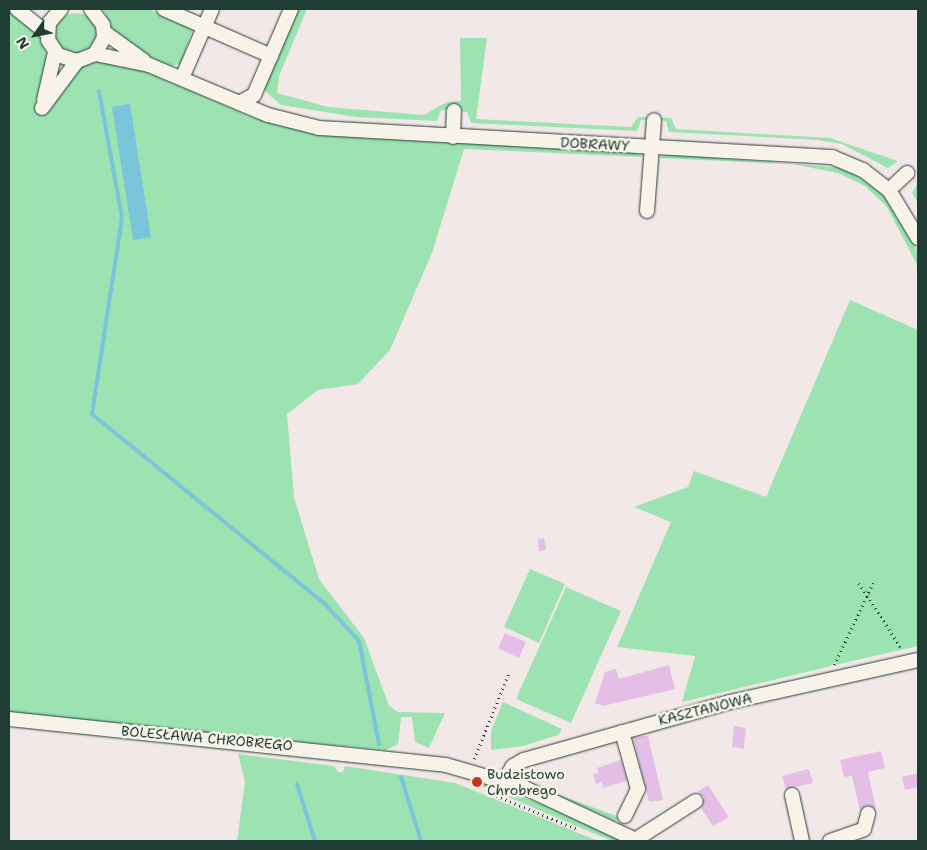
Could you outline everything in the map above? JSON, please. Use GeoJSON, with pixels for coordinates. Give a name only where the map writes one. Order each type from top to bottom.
{"type":"FeatureCollection","features":[{"type":"Feature","properties":{"kind":"street"},"geometry":{"type":"LineString","coordinates":[[18,9],[47,33],[54,52],[42,108],[77,61],[95,54],[104,32],[95,10]]}},
{"type":"Feature","properties":{"kind":"street"},"geometry":{"type":"LineString","coordinates":[[44,9],[60,9],[47,33]]}},
{"type":"Feature","properties":{"kind":"street"},"geometry":{"type":"LineString","coordinates":[[164,9],[205,27],[269,61]]}},
{"type":"Feature","properties":{"kind":"street"},"geometry":{"type":"LineString","coordinates":[[182,78],[212,9]]}},
{"type":"Feature","properties":{"kind":"street"},"geometry":{"type":"LineString","coordinates":[[239,102],[254,95],[291,9]]}},
{"type":"Feature","properties":{"kind":"street","name":"DOBRAWY"},"geometry":{"type":"LineString","coordinates":[[104,32],[148,65]]}},
{"type":"Feature","properties":{"kind":"street"},"geometry":{"type":"LineString","coordinates":[[54,52],[77,61]]}},
{"type":"Feature","properties":{"kind":"street","name":"DOBRAWY"},"geometry":{"type":"LineString","coordinates":[[95,54],[148,65],[239,102],[319,128],[453,137],[816,154],[848,162],[889,190],[918,238]]}},
{"type":"Feature","properties":{"kind":"street"},"geometry":{"type":"LineString","coordinates":[[453,137],[454,111]]}},
{"type":"Feature","properties":{"kind":"street"},"geometry":{"type":"LineString","coordinates":[[647,211],[654,120]]}},
{"type":"Feature","properties":{"kind":"street"},"geometry":{"type":"LineString","coordinates":[[889,190],[907,173]]}},
{"type":"Feature","properties":{"kind":"street","name":"KASZTANOWA"},"geometry":{"type":"LineString","coordinates":[[504,781],[513,766],[524,760],[622,732],[918,660]]}},
{"type":"Feature","properties":{"kind":"street","name":"BOLESŁAWA CHROBREGO"},"geometry":{"type":"LineString","coordinates":[[9,719],[405,758],[504,781],[637,840]]}},
{"type":"Feature","properties":{"kind":"street"},"geometry":{"type":"LineString","coordinates":[[622,732],[638,789],[625,816]]}},
{"type":"Feature","properties":{"kind":"street"},"geometry":{"type":"LineString","coordinates":[[792,795],[802,841]]}},
{"type":"Feature","properties":{"kind":"street"},"geometry":{"type":"LineString","coordinates":[[637,840],[696,801]]}},
{"type":"Feature","properties":{"kind":"street"},"geometry":{"type":"LineString","coordinates":[[830,841],[864,829],[870,820],[868,814]]}},
{"type":"Feature","properties":{"kind":"path"},"geometry":{"type":"LineString","coordinates":[[832,668],[872,583]]}},
{"type":"Feature","properties":{"kind":"path"},"geometry":{"type":"LineString","coordinates":[[859,584],[905,653]]}},
{"type":"Feature","properties":{"kind":"path"},"geometry":{"type":"LineString","coordinates":[[474,760],[508,675]]}},
{"type":"Feature","properties":{"kind":"path"},"geometry":{"type":"LineString","coordinates":[[482,790],[583,831]]}},
{"type":"Feature","properties":{"kind":"green space"},"geometry":{"type":"Polygon","coordinates":[[[103,9],[149,9],[193,28],[181,64],[170,66],[144,54],[113,32],[103,9]]]}},
{"type":"Feature","properties":{"kind":"green space"},"geometry":{"type":"Polygon","coordinates":[[[298,9],[307,9],[279,76],[277,93],[328,107],[424,115],[447,102],[461,101],[460,38],[487,38],[476,119],[631,127],[638,117],[671,118],[676,129],[830,138],[895,160],[918,182],[918,183],[897,162],[888,168],[842,144],[818,140],[669,132],[666,121],[641,120],[637,131],[471,123],[467,112],[459,111],[441,110],[437,121],[357,117],[281,105],[263,89],[298,9]]]}},
{"type":"Feature","properties":{"kind":"green space"},"geometry":{"type":"Polygon","coordinates":[[[9,11],[40,36],[48,60],[35,104],[49,111],[79,68],[98,61],[142,70],[251,117],[317,133],[635,152],[644,157],[464,149],[432,253],[390,350],[358,384],[318,390],[287,414],[294,497],[319,579],[364,638],[389,706],[398,712],[445,713],[429,748],[415,742],[412,717],[401,717],[398,744],[386,750],[9,714],[9,11]]]}},
{"type":"Feature","properties":{"kind":"green space"},"geometry":{"type":"Polygon","coordinates":[[[80,13],[87,16],[93,22],[96,33],[95,41],[87,50],[80,53],[72,53],[65,50],[57,41],[56,29],[59,22],[68,14],[80,13]]]}},
{"type":"Feature","properties":{"kind":"green space"},"geometry":{"type":"Polygon","coordinates":[[[667,154],[845,168],[884,194],[909,231],[918,253],[918,267],[887,207],[865,186],[838,173],[792,164],[659,158],[667,154]]]}},
{"type":"Feature","properties":{"kind":"green space"},"geometry":{"type":"Polygon","coordinates":[[[918,183],[918,203],[912,193],[918,183]]]}},
{"type":"Feature","properties":{"kind":"green space"},"geometry":{"type":"Polygon","coordinates":[[[850,300],[918,330],[918,646],[835,665],[836,661],[831,666],[682,702],[695,656],[617,647],[671,522],[634,507],[688,487],[694,471],[766,497],[850,300]]]}},
{"type":"Feature","properties":{"kind":"green space"},"geometry":{"type":"Polygon","coordinates":[[[530,569],[565,584],[539,643],[504,627],[530,569]]]}},
{"type":"Feature","properties":{"kind":"green space"},"geometry":{"type":"Polygon","coordinates":[[[566,587],[621,611],[571,723],[516,699],[566,587]]]}},
{"type":"Feature","properties":{"kind":"green space"},"geometry":{"type":"Polygon","coordinates":[[[503,702],[562,729],[558,735],[523,746],[491,750],[491,731],[503,702]]]}},
{"type":"Feature","properties":{"kind":"green space"},"geometry":{"type":"Polygon","coordinates":[[[238,754],[334,766],[338,772],[343,772],[345,766],[455,783],[598,841],[237,841],[245,782],[238,754]]]}},
{"type":"Feature","properties":{"kind":"green space"},"geometry":{"type":"Polygon","coordinates":[[[525,767],[527,783],[517,774],[525,767]]]}},
{"type":"Feature","properties":{"kind":"green space"},"geometry":{"type":"Polygon","coordinates":[[[471,778],[571,815],[626,841],[612,841],[470,781],[471,778]]]}},
{"type":"Feature","properties":{"kind":"green space"},"geometry":{"type":"Polygon","coordinates":[[[531,784],[622,818],[615,821],[531,784]]]}},
{"type":"Feature","properties":{"kind":"water"},"geometry":{"type":"Polygon","coordinates":[[[130,104],[151,237],[133,240],[112,107],[130,104]]]}},
{"type":"Feature","properties":{"kind":"building"},"geometry":{"type":"Polygon","coordinates":[[[544,538],[546,550],[539,551],[538,539],[544,538]]]}},
{"type":"Feature","properties":{"kind":"building"},"geometry":{"type":"Polygon","coordinates":[[[505,633],[526,642],[519,658],[498,648],[505,633]]]}},
{"type":"Feature","properties":{"kind":"building"},"geometry":{"type":"Polygon","coordinates":[[[669,665],[675,689],[603,706],[595,703],[605,672],[616,669],[619,679],[669,665]]]}},
{"type":"Feature","properties":{"kind":"building"},"geometry":{"type":"Polygon","coordinates":[[[734,726],[746,728],[744,749],[732,747],[734,726]]]}},
{"type":"Feature","properties":{"kind":"building"},"geometry":{"type":"Polygon","coordinates":[[[648,736],[663,800],[649,802],[633,738],[648,736]]]}},
{"type":"Feature","properties":{"kind":"building"},"geometry":{"type":"Polygon","coordinates":[[[881,751],[885,768],[868,772],[876,809],[866,805],[860,811],[852,776],[844,777],[840,760],[881,751]]]}},
{"type":"Feature","properties":{"kind":"building"},"geometry":{"type":"Polygon","coordinates":[[[621,760],[627,781],[603,788],[602,782],[596,784],[593,774],[599,773],[597,768],[621,760]]]}},
{"type":"Feature","properties":{"kind":"building"},"geometry":{"type":"Polygon","coordinates":[[[809,769],[813,783],[786,789],[782,776],[809,769]]]}},
{"type":"Feature","properties":{"kind":"building"},"geometry":{"type":"Polygon","coordinates":[[[918,773],[918,787],[905,790],[902,777],[918,773]]]}},
{"type":"Feature","properties":{"kind":"building"},"geometry":{"type":"Polygon","coordinates":[[[708,785],[729,817],[713,826],[701,808],[704,797],[697,792],[708,785]]]}},
{"type":"Feature","properties":{"kind":"waterway"},"geometry":{"type":"LineString","coordinates":[[99,91],[122,218],[92,414],[325,604],[359,641],[379,744]]}},
{"type":"Feature","properties":{"kind":"waterway"},"geometry":{"type":"LineString","coordinates":[[401,777],[421,841]]}},
{"type":"Feature","properties":{"kind":"waterway"},"geometry":{"type":"LineString","coordinates":[[297,784],[315,841]]}},
{"type":"Feature","properties":{"kind":"place","name":"Budzistowo Chrobrego"},"geometry":{"type":"Point","coordinates":[477,782]}}]}
